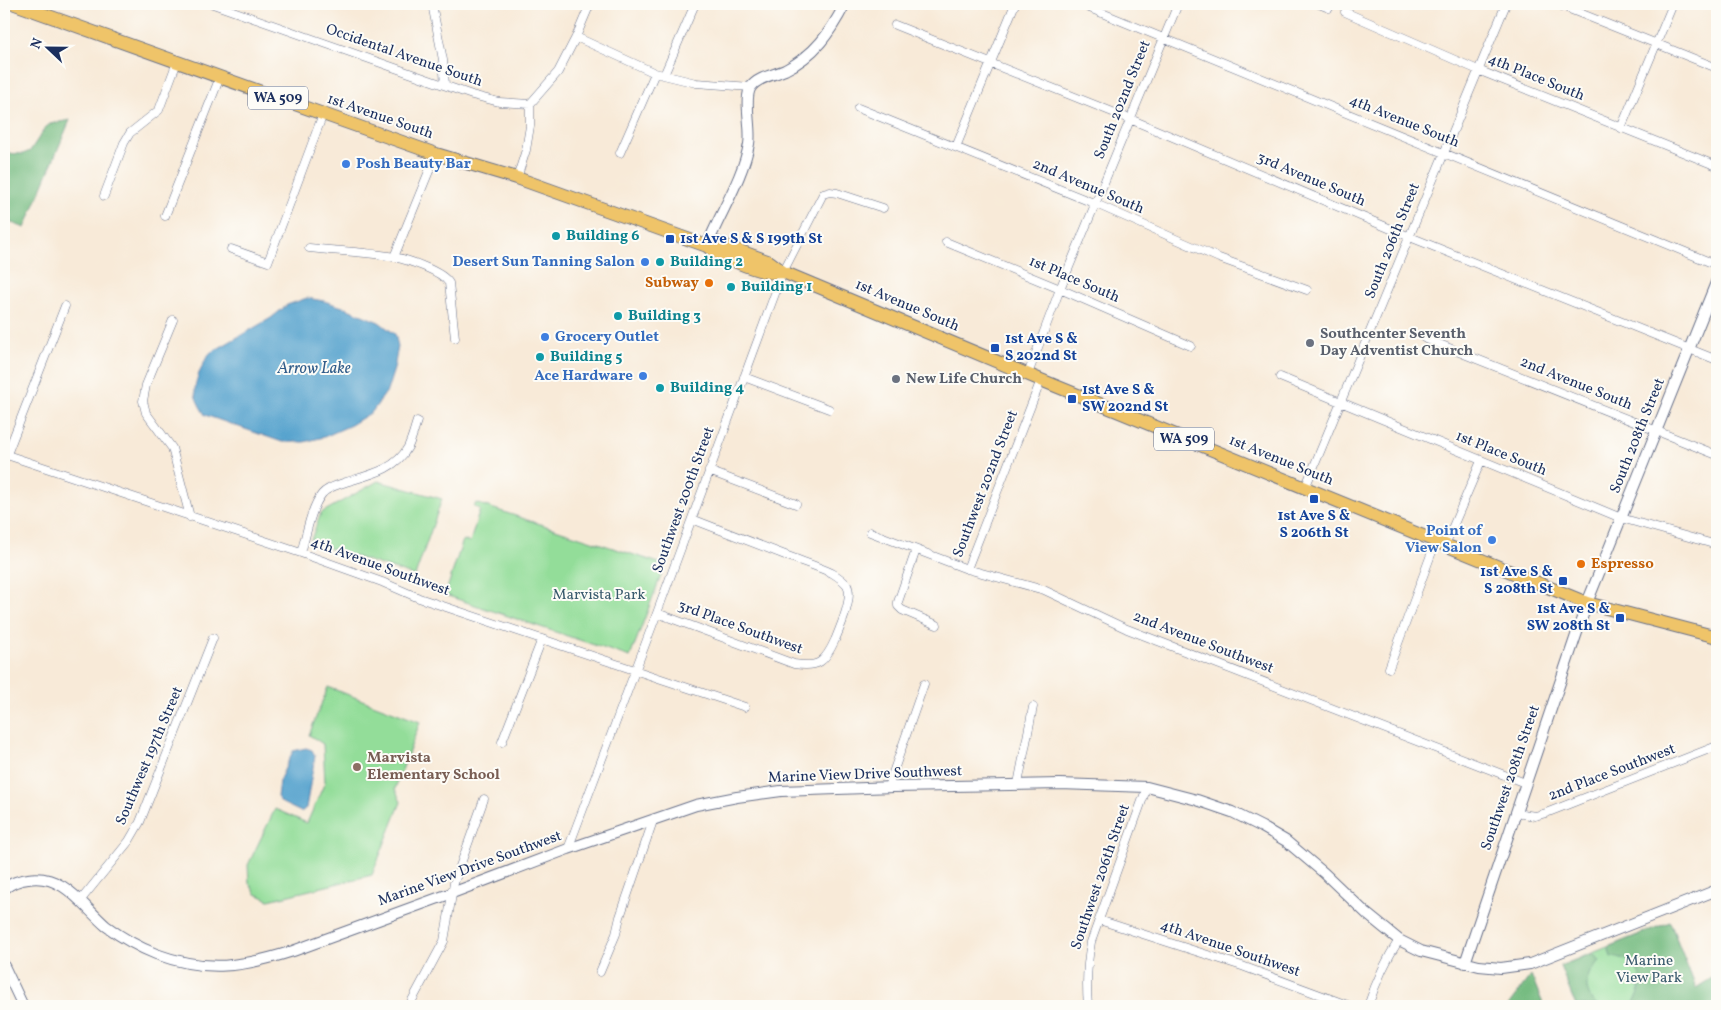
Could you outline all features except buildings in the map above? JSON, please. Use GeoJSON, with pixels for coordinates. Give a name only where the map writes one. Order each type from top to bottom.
{"type":"FeatureCollection","features":[{"type":"Feature","properties":{"kind":"main road","name":"1st Avenue South"},"geometry":{"type":"LineString","coordinates":[[14,4],[436,154],[517,178],[707,246],[718,243],[770,262],[784,272],[1041,380],[1587,603],[1717,637]]}},
{"type":"Feature","properties":{"kind":"street","name":"Occidental Avenue South"},"geometry":{"type":"LineString","coordinates":[[213,4],[445,85],[499,102],[530,104]]}},
{"type":"Feature","properties":{"kind":"street"},"geometry":{"type":"LineString","coordinates":[[432,4],[443,60],[445,85]]}},
{"type":"Feature","properties":{"kind":"street"},"geometry":{"type":"LineString","coordinates":[[517,178],[530,126],[530,104],[558,72],[590,4]]}},
{"type":"Feature","properties":{"kind":"street"},"geometry":{"type":"LineString","coordinates":[[664,75],[695,4]]}},
{"type":"Feature","properties":{"kind":"street"},"geometry":{"type":"LineString","coordinates":[[707,246],[742,168],[748,149],[751,132],[748,99],[751,87],[760,80],[793,66],[812,52],[826,37],[845,4]]}},
{"type":"Feature","properties":{"kind":"street"},"geometry":{"type":"LineString","coordinates":[[956,147],[1015,4]]}},
{"type":"Feature","properties":{"kind":"street","name":"4th Avenue South"},"geometry":{"type":"LineString","coordinates":[[1080,4],[1717,265]]}},
{"type":"Feature","properties":{"kind":"street","name":"South 202nd Street"},"geometry":{"type":"LineString","coordinates":[[1028,374],[1060,289],[1178,4]]}},
{"type":"Feature","properties":{"kind":"street"},"geometry":{"type":"LineString","coordinates":[[1319,4],[1329,8]]}},
{"type":"Feature","properties":{"kind":"street","name":"South 206th Street"},"geometry":{"type":"LineString","coordinates":[[1305,488],[1506,4]]}},
{"type":"Feature","properties":{"kind":"street"},"geometry":{"type":"LineString","coordinates":[[1556,4],[1717,68]]}},
{"type":"Feature","properties":{"kind":"street"},"geometry":{"type":"LineString","coordinates":[[1620,128],[1674,4]]}},
{"type":"Feature","properties":{"kind":"street","name":"4th Place South"},"geometry":{"type":"LineString","coordinates":[[1345,12],[1478,70],[1717,166]]}},
{"type":"Feature","properties":{"kind":"street","name":"3rd Avenue South"},"geometry":{"type":"LineString","coordinates":[[895,24],[1130,119],[1410,237],[1717,360]]}},
{"type":"Feature","properties":{"kind":"street"},"geometry":{"type":"LineString","coordinates":[[576,37],[664,75],[696,83],[751,87]]}},
{"type":"Feature","properties":{"kind":"street"},"geometry":{"type":"LineString","coordinates":[[104,196],[130,133],[159,110],[177,62]]}},
{"type":"Feature","properties":{"kind":"street"},"geometry":{"type":"LineString","coordinates":[[620,153],[655,72]]}},
{"type":"Feature","properties":{"kind":"street"},"geometry":{"type":"LineString","coordinates":[[165,216],[220,77]]}},
{"type":"Feature","properties":{"kind":"street","name":"2nd Avenue South"},"geometry":{"type":"LineString","coordinates":[[858,108],[1096,204],[1219,258],[1308,290]]}},
{"type":"Feature","properties":{"kind":"street"},"geometry":{"type":"LineString","coordinates":[[231,249],[268,262],[323,114]]}},
{"type":"Feature","properties":{"kind":"street"},"geometry":{"type":"LineString","coordinates":[[394,257],[436,154]]}},
{"type":"Feature","properties":{"kind":"street","name":"Southwest 200th Street"},"geometry":{"type":"LineString","coordinates":[[568,848],[784,272],[822,194],[837,193],[883,208]]}},
{"type":"Feature","properties":{"kind":"street","name":"1st Place South"},"geometry":{"type":"LineString","coordinates":[[946,242],[1191,346]]}},
{"type":"Feature","properties":{"kind":"street"},"geometry":{"type":"LineString","coordinates":[[309,248],[394,257],[438,273],[446,278],[448,283],[455,338]]}},
{"type":"Feature","properties":{"kind":"street","name":"South 208th Street"},"geometry":{"type":"LineString","coordinates":[[1587,603],[1717,280]]}},
{"type":"Feature","properties":{"kind":"street"},"geometry":{"type":"LineString","coordinates":[[5,454],[65,306]]}},
{"type":"Feature","properties":{"kind":"street"},"geometry":{"type":"LineString","coordinates":[[173,320],[146,385],[143,401],[146,413],[172,448],[190,517]]}},
{"type":"Feature","properties":{"kind":"street","name":"2nd Avenue South"},"geometry":{"type":"LineString","coordinates":[[1424,338],[1656,432],[1717,454]]}},
{"type":"Feature","properties":{"kind":"street"},"geometry":{"type":"LineString","coordinates":[[744,377],[829,409]]}},
{"type":"Feature","properties":{"kind":"street","name":"1st Place South"},"geometry":{"type":"LineString","coordinates":[[1280,377],[1621,518],[1717,545]]}},
{"type":"Feature","properties":{"kind":"street","name":"Southwest 202nd Street"},"geometry":{"type":"LineString","coordinates":[[967,569],[1041,380]]}},
{"type":"Feature","properties":{"kind":"street"},"geometry":{"type":"LineString","coordinates":[[301,552],[316,506],[322,495],[331,487],[392,466],[408,446],[417,421]]}},
{"type":"Feature","properties":{"kind":"street","name":"4th Avenue Southwest"},"geometry":{"type":"LineString","coordinates":[[5,454],[190,517],[301,552],[419,598],[745,707]]}},
{"type":"Feature","properties":{"kind":"street"},"geometry":{"type":"LineString","coordinates":[[1389,668],[1440,543],[1481,461]]}},
{"type":"Feature","properties":{"kind":"street"},"geometry":{"type":"LineString","coordinates":[[709,471],[796,504]]}},
{"type":"Feature","properties":{"kind":"street","name":"3rd Place Southwest"},"geometry":{"type":"LineString","coordinates":[[657,613],[794,664],[807,666],[816,665],[829,653],[847,607],[848,586],[832,573],[692,519]]}},
{"type":"Feature","properties":{"kind":"street","name":"2nd Avenue Southwest"},"geometry":{"type":"LineString","coordinates":[[870,532],[967,569],[1044,590],[1127,629],[1526,783]]}},
{"type":"Feature","properties":{"kind":"street"},"geometry":{"type":"LineString","coordinates":[[916,550],[898,606],[902,610],[937,625]]}},
{"type":"Feature","properties":{"kind":"street","name":"Southwest 208th Street"},"geometry":{"type":"LineString","coordinates":[[1465,963],[1587,603]]}},
{"type":"Feature","properties":{"kind":"street","name":"Southwest 197th Street"},"geometry":{"type":"LineString","coordinates":[[80,901],[129,841],[140,822],[213,638]]}},
{"type":"Feature","properties":{"kind":"street"},"geometry":{"type":"LineString","coordinates":[[502,742],[542,639]]}},
{"type":"Feature","properties":{"kind":"street"},"geometry":{"type":"LineString","coordinates":[[888,787],[924,684]]}},
{"type":"Feature","properties":{"kind":"street"},"geometry":{"type":"LineString","coordinates":[[1018,784],[1033,708]]}},
{"type":"Feature","properties":{"kind":"street","name":"2nd Place Southwest"},"geometry":{"type":"LineString","coordinates":[[1516,813],[1535,816],[1546,813],[1717,746]]}},
{"type":"Feature","properties":{"kind":"street","name":"Marine View Drive Southwest"},"geometry":{"type":"LineString","coordinates":[[5,887],[14,882],[25,880],[46,880],[67,888],[114,932],[148,951],[184,962],[222,967],[249,964],[285,954],[568,848],[696,805],[772,792],[1018,784],[1147,787],[1197,800],[1232,812],[1286,842],[1399,940],[1421,951],[1465,963],[1501,968],[1530,964],[1717,890]]}},
{"type":"Feature","properties":{"kind":"street","name":"Southwest 206th Street"},"geometry":{"type":"LineString","coordinates":[[1088,1006],[1087,962],[1092,942],[1147,787]]}},
{"type":"Feature","properties":{"kind":"street"},"geometry":{"type":"LineString","coordinates":[[409,1006],[444,941],[454,883],[484,799]]}},
{"type":"Feature","properties":{"kind":"street"},"geometry":{"type":"LineString","coordinates":[[600,972],[616,934],[654,818]]}},
{"type":"Feature","properties":{"kind":"street","name":"4th Avenue Southwest"},"geometry":{"type":"LineString","coordinates":[[1100,920],[1242,966],[1350,1006]]}},
{"type":"Feature","properties":{"kind":"street"},"geometry":{"type":"LineString","coordinates":[[1368,1006],[1377,979],[1387,958],[1399,940]]}},
{"type":"Feature","properties":{"kind":"street"},"geometry":{"type":"LineString","coordinates":[[4,966],[23,1006]]}},
{"type":"Feature","properties":{"kind":"green space"},"geometry":{"type":"Polygon","coordinates":[[[70,120],[25,228],[4,220],[4,153],[23,154],[30,151],[45,128],[50,124],[70,120]]]}},
{"type":"Feature","properties":{"kind":"green space"},"geometry":{"type":"Polygon","coordinates":[[[378,481],[442,499],[415,576],[310,542],[321,513],[378,481]]]}},
{"type":"Feature","properties":{"kind":"green space","name":"Marvista Park"},"geometry":{"type":"Polygon","coordinates":[[[476,503],[665,565],[630,657],[445,595],[463,540],[470,542],[480,509],[474,507],[476,503]]]}},
{"type":"Feature","properties":{"kind":"green space"},"geometry":{"type":"Polygon","coordinates":[[[328,687],[420,722],[395,789],[401,802],[372,875],[269,900],[256,894],[249,883],[248,865],[275,809],[307,823],[325,782],[323,744],[309,735],[328,687]]]}},
{"type":"Feature","properties":{"kind":"green space","name":"Marine View Park"},"geometry":{"type":"Polygon","coordinates":[[[1670,922],[1696,988],[1717,975],[1717,1006],[1576,1006],[1560,966],[1670,922]]]}},
{"type":"Feature","properties":{"kind":"green space"},"geometry":{"type":"Polygon","coordinates":[[[1670,922],[1696,988],[1717,975],[1717,1006],[1631,1006],[1640,990],[1639,974],[1629,961],[1611,957],[1608,947],[1670,922]]]}},
{"type":"Feature","properties":{"kind":"green space"},"geometry":{"type":"Polygon","coordinates":[[[1593,953],[1600,961],[1588,977],[1587,989],[1597,1006],[1576,1006],[1560,966],[1593,953]]]}},
{"type":"Feature","properties":{"kind":"green space"},"geometry":{"type":"Polygon","coordinates":[[[1531,975],[1544,1006],[1510,1006],[1509,1004],[1531,975]]]}},
{"type":"Feature","properties":{"kind":"water","name":"Arrow Lake"},"geometry":{"type":"Polygon","coordinates":[[[307,298],[343,307],[379,322],[395,334],[398,346],[394,369],[387,391],[372,412],[351,425],[324,437],[304,442],[282,442],[205,415],[197,399],[195,389],[200,370],[210,353],[271,318],[287,305],[307,298]]]}},
{"type":"Feature","properties":{"kind":"water"},"geometry":{"type":"Polygon","coordinates":[[[306,748],[312,750],[315,756],[306,808],[301,812],[282,803],[277,797],[279,781],[293,751],[306,748]]]}},
{"type":"Feature","properties":{"kind":"place","name":"Posh Beauty Bar"},"geometry":{"type":"Point","coordinates":[346,164]}},
{"type":"Feature","properties":{"kind":"place","name":"Building 6"},"geometry":{"type":"Point","coordinates":[556,236]}},
{"type":"Feature","properties":{"kind":"place","name":"1st Ave S & S 199th St"},"geometry":{"type":"Point","coordinates":[670,239]}},
{"type":"Feature","properties":{"kind":"place","name":"Desert Sun Tanning Salon"},"geometry":{"type":"Point","coordinates":[645,262]}},
{"type":"Feature","properties":{"kind":"place","name":"Building 2"},"geometry":{"type":"Point","coordinates":[660,262]}},
{"type":"Feature","properties":{"kind":"place","name":"Subway"},"geometry":{"type":"Point","coordinates":[709,283]}},
{"type":"Feature","properties":{"kind":"place","name":"Building 1"},"geometry":{"type":"Point","coordinates":[731,287]}},
{"type":"Feature","properties":{"kind":"place","name":"Building 3"},"geometry":{"type":"Point","coordinates":[618,316]}},
{"type":"Feature","properties":{"kind":"place","name":"Grocery Outlet"},"geometry":{"type":"Point","coordinates":[545,337]}},
{"type":"Feature","properties":{"kind":"place","name":"Southcenter Seventh Day Adventist Church"},"geometry":{"type":"Point","coordinates":[1310,343]}},
{"type":"Feature","properties":{"kind":"place","name":"1st Ave S & S 202nd St"},"geometry":{"type":"Point","coordinates":[995,348]}},
{"type":"Feature","properties":{"kind":"place","name":"Building 5"},"geometry":{"type":"Point","coordinates":[540,357]}},
{"type":"Feature","properties":{"kind":"place","name":"Ace Hardware"},"geometry":{"type":"Point","coordinates":[643,376]}},
{"type":"Feature","properties":{"kind":"place","name":"New Life Church"},"geometry":{"type":"Point","coordinates":[896,379]}},
{"type":"Feature","properties":{"kind":"place","name":"Building 4"},"geometry":{"type":"Point","coordinates":[660,388]}},
{"type":"Feature","properties":{"kind":"place","name":"1st Ave S & SW 202nd St"},"geometry":{"type":"Point","coordinates":[1072,399]}},
{"type":"Feature","properties":{"kind":"place","name":"1st Ave S & S 206th St"},"geometry":{"type":"Point","coordinates":[1314,499]}},
{"type":"Feature","properties":{"kind":"place","name":"Point of View Salon"},"geometry":{"type":"Point","coordinates":[1492,540]}},
{"type":"Feature","properties":{"kind":"place","name":"Espresso"},"geometry":{"type":"Point","coordinates":[1581,564]}},
{"type":"Feature","properties":{"kind":"place","name":"1st Ave S & S 208th St"},"geometry":{"type":"Point","coordinates":[1563,581]}},
{"type":"Feature","properties":{"kind":"place","name":"1st Ave S & SW 208th St"},"geometry":{"type":"Point","coordinates":[1620,618]}},
{"type":"Feature","properties":{"kind":"place","name":"Marvista Elementary School"},"geometry":{"type":"Point","coordinates":[357,767]}}]}
